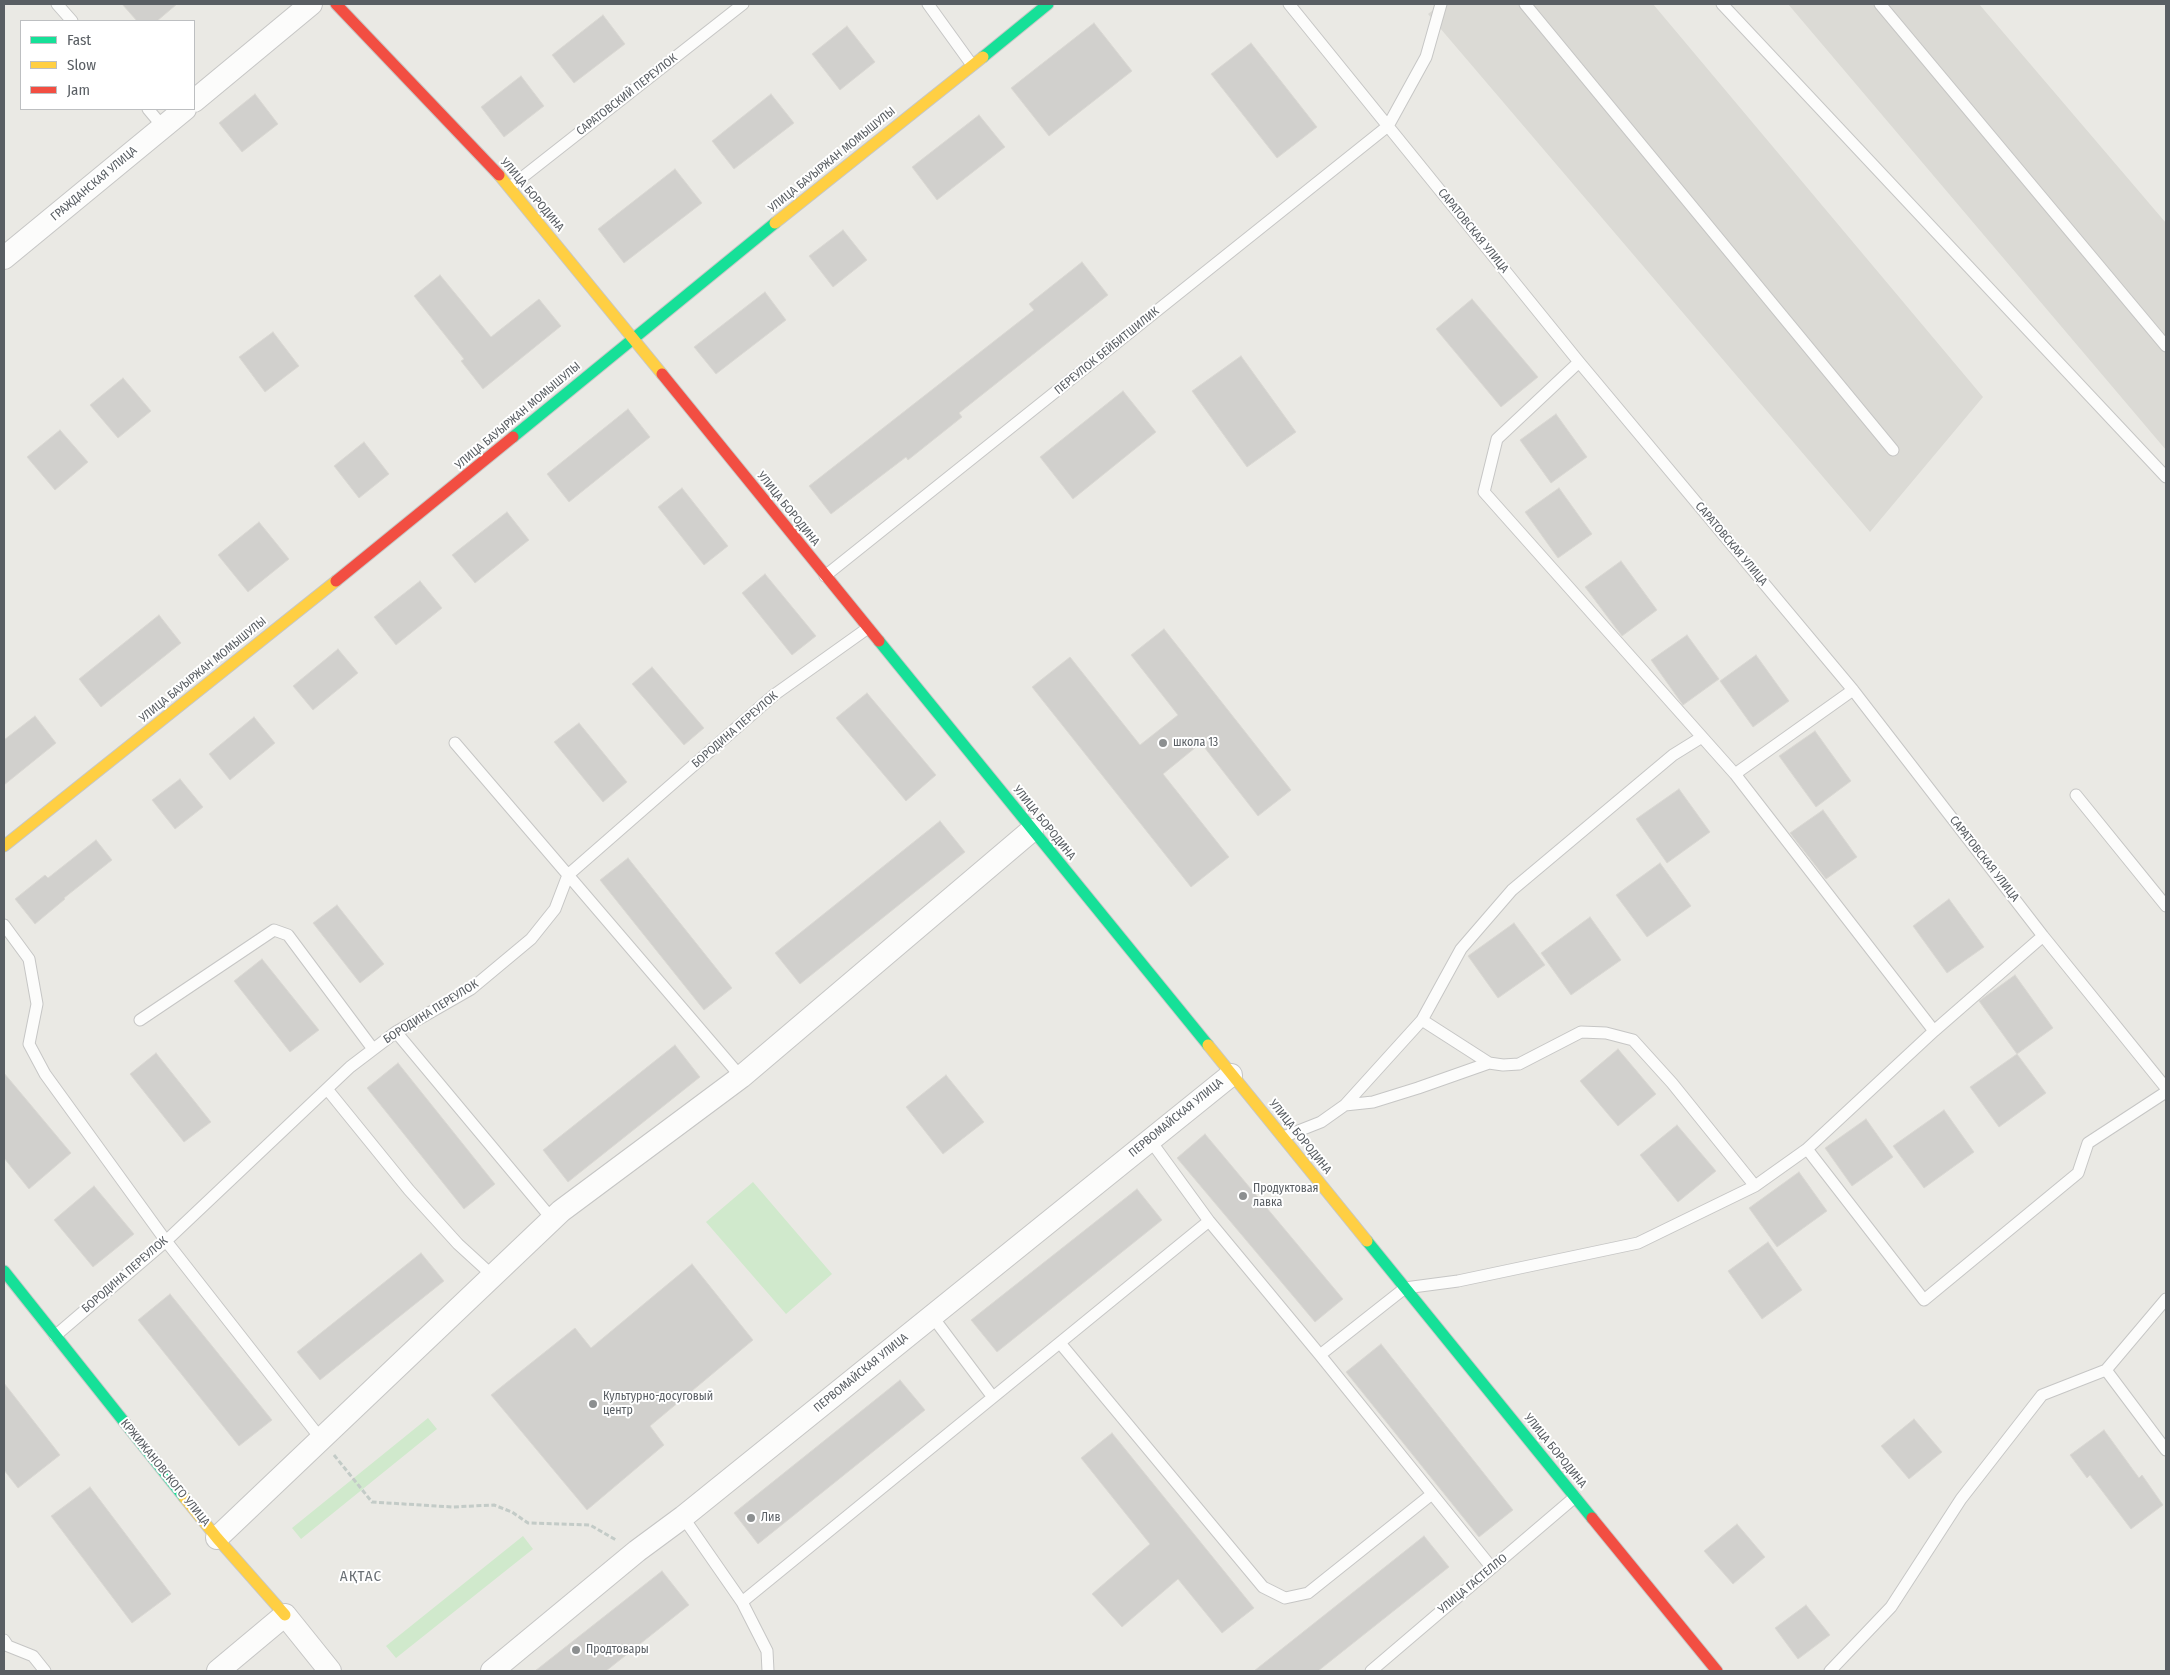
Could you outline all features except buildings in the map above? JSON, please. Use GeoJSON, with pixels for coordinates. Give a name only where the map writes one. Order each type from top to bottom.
{"type":"FeatureCollection","features":[{"type":"Feature","properties":{"kind":"street"},"geometry":{"type":"LineString","coordinates":[[195,100],[311,4]]}},
{"type":"Feature","properties":{"kind":"street","name":"УЛИЦА БОРОДИНА"},"geometry":{"type":"LineString","coordinates":[[336,4],[510,187],[1716,1671]]}},
{"type":"Feature","properties":{"kind":"street","name":"УЛИЦА БАУЫРЖАН МОМЫШУЛЫ"},"geometry":{"type":"LineString","coordinates":[[4,846],[410,523],[632,339],[1048,4]]}},
{"type":"Feature","properties":{"kind":"street","name":"ГРАЖДАНСКАЯ УЛИЦА"},"geometry":{"type":"LineString","coordinates":[[4,258],[184,110]]}},
{"type":"Feature","properties":{"kind":"street"},"geometry":{"type":"LineString","coordinates":[[217,1538],[552,1220],[741,1077],[1032,830]]}},
{"type":"Feature","properties":{"kind":"street","name":"ПЕРВОМАЙСКАЯ УЛИЦА"},"geometry":{"type":"LineString","coordinates":[[504,1668],[637,1551],[683,1517],[1231,1075]]}},
{"type":"Feature","properties":{"kind":"street","name":"КРЖИЖАНОВСКОГО УЛИЦА"},"geometry":{"type":"LineString","coordinates":[[7,1282],[55,1336],[217,1538],[285,1615],[330,1671]]}},
{"type":"Feature","properties":{"kind":"street"},"geometry":{"type":"LineString","coordinates":[[218,1671],[285,1615]]}},
{"type":"Feature","properties":{"kind":"lane"},"geometry":{"type":"LineString","coordinates":[[57,4],[71,20]]}},
{"type":"Feature","properties":{"kind":"lane","name":"САРАТОВСКИЙ ПЕРЕУЛОК"},"geometry":{"type":"LineString","coordinates":[[510,187],[743,4]]}},
{"type":"Feature","properties":{"kind":"lane"},"geometry":{"type":"LineString","coordinates":[[928,4],[972,65]]}},
{"type":"Feature","properties":{"kind":"lane","name":"САРАТОВСКАЯ УЛИЦА"},"geometry":{"type":"LineString","coordinates":[[1289,4],[1579,362],[1853,690],[2043,936],[2166,1090]]}},
{"type":"Feature","properties":{"kind":"lane"},"geometry":{"type":"LineString","coordinates":[[1388,126],[1426,57],[1441,4]]}},
{"type":"Feature","properties":{"kind":"lane"},"geometry":{"type":"LineString","coordinates":[[1525,4],[1892,450]]}},
{"type":"Feature","properties":{"kind":"lane"},"geometry":{"type":"LineString","coordinates":[[1722,4],[2166,477]]}},
{"type":"Feature","properties":{"kind":"lane"},"geometry":{"type":"LineString","coordinates":[[1880,4],[2166,346]]}},
{"type":"Feature","properties":{"kind":"lane"},"geometry":{"type":"LineString","coordinates":[[149,110],[163,127]]}},
{"type":"Feature","properties":{"kind":"lane","name":"ПЕРЕУЛОК БЕЙБИТШИЛИК"},"geometry":{"type":"LineString","coordinates":[[825,576],[1388,126]]}},
{"type":"Feature","properties":{"kind":"lane"},"geometry":{"type":"LineString","coordinates":[[1579,362],[1497,439],[1484,492],[1734,774],[1934,1031]]}},
{"type":"Feature","properties":{"kind":"lane","name":"БОРОДИНА ПЕРЕУЛОК"},"geometry":{"type":"LineString","coordinates":[[55,1336],[166,1241],[306,1106],[350,1067],[396,1032],[471,990],[531,939],[556,909],[568,875],[774,695],[868,628]]}},
{"type":"Feature","properties":{"kind":"lane"},"geometry":{"type":"LineString","coordinates":[[1734,774],[1853,690]]}},
{"type":"Feature","properties":{"kind":"lane"},"geometry":{"type":"LineString","coordinates":[[1283,1137],[1321,1122],[1345,1105],[1422,1020],[1461,949],[1512,890],[1673,755],[1702,737]]}},
{"type":"Feature","properties":{"kind":"lane"},"geometry":{"type":"LineString","coordinates":[[455,743],[741,1077]]}},
{"type":"Feature","properties":{"kind":"lane"},"geometry":{"type":"LineString","coordinates":[[2076,795],[2166,906]]}},
{"type":"Feature","properties":{"kind":"lane"},"geometry":{"type":"LineString","coordinates":[[4,926],[29,959],[38,1004],[29,1044],[44,1074],[166,1241],[321,1438]]}},
{"type":"Feature","properties":{"kind":"lane"},"geometry":{"type":"LineString","coordinates":[[140,1020],[274,930],[288,935],[373,1049]]}},
{"type":"Feature","properties":{"kind":"lane"},"geometry":{"type":"LineString","coordinates":[[1320,1354],[1405,1288],[1495,1274],[1638,1243],[1755,1186],[1807,1149],[1934,1031],[2043,936]]}},
{"type":"Feature","properties":{"kind":"lane"},"geometry":{"type":"LineString","coordinates":[[1422,1020],[1489,1063],[1503,1065],[1519,1064],[1582,1032],[1606,1033],[1633,1040],[1672,1083],[1755,1186]]}},
{"type":"Feature","properties":{"kind":"lane"},"geometry":{"type":"LineString","coordinates":[[396,1032],[552,1220]]}},
{"type":"Feature","properties":{"kind":"lane"},"geometry":{"type":"LineString","coordinates":[[1345,1105],[1373,1102],[1489,1063]]}},
{"type":"Feature","properties":{"kind":"lane"},"geometry":{"type":"LineString","coordinates":[[327,1089],[409,1190],[458,1244],[493,1276]]}},
{"type":"Feature","properties":{"kind":"lane"},"geometry":{"type":"LineString","coordinates":[[1807,1149],[1924,1300],[2078,1173],[2088,1143],[2166,1090]]}},
{"type":"Feature","properties":{"kind":"lane"},"geometry":{"type":"LineString","coordinates":[[1150,1140],[1208,1220],[1320,1354],[1492,1568]]}},
{"type":"Feature","properties":{"kind":"lane"},"geometry":{"type":"LineString","coordinates":[[742,1602],[1208,1220]]}},
{"type":"Feature","properties":{"kind":"lane"},"geometry":{"type":"LineString","coordinates":[[1830,1671],[1891,1607],[1961,1499],[2042,1395],[2106,1370],[2166,1299]]}},
{"type":"Feature","properties":{"kind":"lane"},"geometry":{"type":"LineString","coordinates":[[932,1316],[992,1396]]}},
{"type":"Feature","properties":{"kind":"lane"},"geometry":{"type":"LineString","coordinates":[[1060,1342],[1263,1587],[1285,1598],[1308,1592],[1432,1494]]}},
{"type":"Feature","properties":{"kind":"lane"},"geometry":{"type":"LineString","coordinates":[[2106,1370],[2166,1450]]}},
{"type":"Feature","properties":{"kind":"lane","name":"УЛИЦА ГАСТЕЛЛО"},"geometry":{"type":"LineString","coordinates":[[1371,1671],[1575,1497]]}},
{"type":"Feature","properties":{"kind":"lane"},"geometry":{"type":"LineString","coordinates":[[683,1517],[742,1602],[768,1651],[768,1671]]}},
{"type":"Feature","properties":{"kind":"lane"},"geometry":{"type":"LineString","coordinates":[[4,1640],[8,1646],[33,1656],[46,1671]]}},
{"type":"Feature","properties":{"kind":"path"},"geometry":{"type":"LineString","coordinates":[[321,1438],[372,1502],[454,1507],[494,1505],[512,1512],[528,1523],[590,1525],[637,1551]]}},
{"type":"Feature","properties":{"kind":"shaded area"},"geometry":{"type":"Polygon","coordinates":[[[1441,4],[1653,4],[1983,397],[1870,532],[1428,14],[1441,4]]]}},
{"type":"Feature","properties":{"kind":"shaded area"},"geometry":{"type":"Polygon","coordinates":[[[1788,4],[1979,4],[2166,223],[2166,450],[1788,4]]]}},
{"type":"Feature","properties":{"kind":"green space"},"geometry":{"type":"Polygon","coordinates":[[[753,1182],[832,1274],[786,1314],[706,1222],[753,1182]]]}},
{"type":"Feature","properties":{"kind":"green space"},"geometry":{"type":"Polygon","coordinates":[[[428,1418],[437,1429],[301,1539],[292,1528],[428,1418]]]}},
{"type":"Feature","properties":{"kind":"green space"},"geometry":{"type":"Polygon","coordinates":[[[523,1536],[533,1549],[396,1658],[386,1646],[523,1536]]]}},
{"type":"Feature","properties":{"kind":"traffic: fast"},"geometry":{"type":"LineString","coordinates":[[983,57],[1048,4]]}},
{"type":"Feature","properties":{"kind":"traffic: fast"},"geometry":{"type":"LineString","coordinates":[[513,437],[775,223]]}},
{"type":"Feature","properties":{"kind":"traffic: fast"},"geometry":{"type":"LineString","coordinates":[[879,641],[1208,1045]]}},
{"type":"Feature","properties":{"kind":"traffic: fast"},"geometry":{"type":"LineString","coordinates":[[1367,1241],[1592,1518]]}},
{"type":"Feature","properties":{"kind":"traffic: fast"},"geometry":{"type":"LineString","coordinates":[[4,1271],[184,1497]]}},
{"type":"Feature","properties":{"kind":"traffic: slow"},"geometry":{"type":"LineString","coordinates":[[775,223],[983,57]]}},
{"type":"Feature","properties":{"kind":"traffic: slow"},"geometry":{"type":"LineString","coordinates":[[499,175],[662,374]]}},
{"type":"Feature","properties":{"kind":"traffic: slow"},"geometry":{"type":"LineString","coordinates":[[4,846],[336,581]]}},
{"type":"Feature","properties":{"kind":"traffic: slow"},"geometry":{"type":"LineString","coordinates":[[1208,1045],[1367,1241]]}},
{"type":"Feature","properties":{"kind":"traffic: slow"},"geometry":{"type":"LineString","coordinates":[[184,1497],[217,1538],[285,1615]]}},
{"type":"Feature","properties":{"kind":"traffic: jam"},"geometry":{"type":"LineString","coordinates":[[336,4],[499,175]]}},
{"type":"Feature","properties":{"kind":"traffic: jam"},"geometry":{"type":"LineString","coordinates":[[662,374],[879,641]]}},
{"type":"Feature","properties":{"kind":"traffic: jam"},"geometry":{"type":"LineString","coordinates":[[336,581],[513,437]]}},
{"type":"Feature","properties":{"kind":"traffic: jam"},"geometry":{"type":"LineString","coordinates":[[1592,1518],[1717,1671]]}},
{"type":"Feature","properties":{"kind":"place","name":"школа 13"},"geometry":{"type":"Point","coordinates":[1163,743]}},
{"type":"Feature","properties":{"kind":"place","name":"Продуктовая лавка"},"geometry":{"type":"Point","coordinates":[1243,1196]}},
{"type":"Feature","properties":{"kind":"place","name":"Культурно-досуговый центр"},"geometry":{"type":"Point","coordinates":[593,1404]}},
{"type":"Feature","properties":{"kind":"place","name":"Лив"},"geometry":{"type":"Point","coordinates":[751,1518]}},
{"type":"Feature","properties":{"kind":"place","name":"Продтовары"},"geometry":{"type":"Point","coordinates":[576,1650]}},
{"type":"Feature","properties":{"kind":"district","name":"АҚТАС"},"geometry":{"type":"Point","coordinates":[361,1577]}}]}
